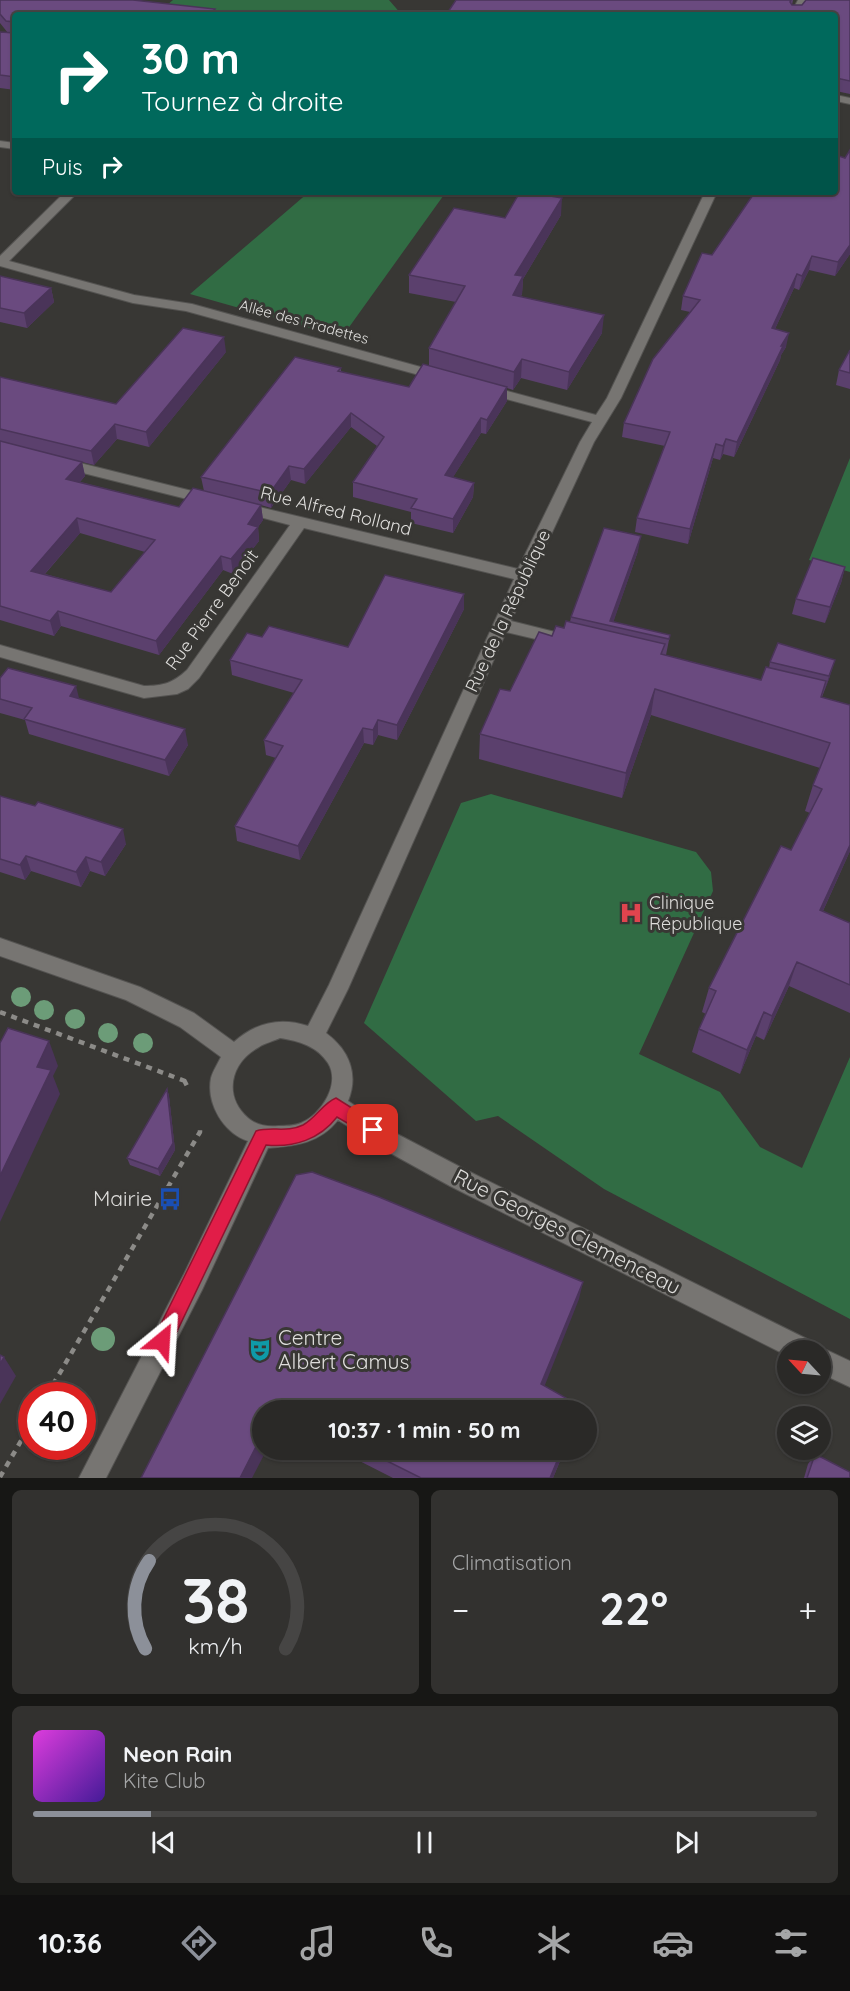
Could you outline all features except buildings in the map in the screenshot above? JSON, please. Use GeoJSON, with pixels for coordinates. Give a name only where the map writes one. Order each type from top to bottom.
{"type":"FeatureCollection","features":[{"type":"Feature","properties":{"kind":"street"},"geometry":{"type":"LineString","coordinates":[[1,262],[69,195]]}},
{"type":"Feature","properties":{"kind":"street","name":"Rue de la République"},"geometry":{"type":"LineString","coordinates":[[314,1035],[338,989],[523,576],[599,420],[614,398],[710,195]]}},
{"type":"Feature","properties":{"kind":"street","name":"Allée des Pradettes"},"geometry":{"type":"LineString","coordinates":[[1,262],[133,299],[187,307],[599,420]]}},
{"type":"Feature","properties":{"kind":"street","name":"Rue Alfred Rolland"},"geometry":{"type":"LineString","coordinates":[[46,460],[523,576]]}},
{"type":"Feature","properties":{"kind":"street","name":"Rue Pierre Benoit"},"geometry":{"type":"LineString","coordinates":[[0,651],[144,692],[166,692],[181,687],[193,674],[300,522]]}},
{"type":"Feature","properties":{"kind":"street"},"geometry":{"type":"LineString","coordinates":[[502,625],[578,643]]}},
{"type":"Feature","properties":{"kind":"street"},"geometry":{"type":"LineString","coordinates":[[0,947],[133,993],[187,1020],[233,1053]]}},
{"type":"Feature","properties":{"kind":"street"},"geometry":{"type":"LineString","coordinates":[[280,1029],[298,1030],[314,1035],[327,1045],[336,1058],[341,1074],[341,1090],[336,1106],[323,1122],[304,1134],[283,1139],[262,1137],[246,1131],[234,1121],[225,1108],[221,1094],[225,1065],[233,1053],[247,1041],[262,1033],[280,1029]]}},
{"type":"Feature","properties":{"kind":"street","name":"Rue Georges Clemenceau"},"geometry":{"type":"LineString","coordinates":[[336,1106],[391,1142],[458,1178],[782,1340]]}},
{"type":"Feature","properties":{"kind":"street"},"geometry":{"type":"LineString","coordinates":[[92,1478],[193,1282],[262,1137]]}},
{"type":"Feature","properties":{"kind":"street"},"geometry":{"type":"LineString","coordinates":[[831,1364],[850,1374]]}},
{"type":"Feature","properties":{"kind":"path"},"geometry":{"type":"LineString","coordinates":[[0,1012],[221,1094]]}},
{"type":"Feature","properties":{"kind":"path"},"geometry":{"type":"LineString","coordinates":[[184,1080],[193,1096]]}},
{"type":"Feature","properties":{"kind":"path"},"geometry":{"type":"LineString","coordinates":[[55,1382],[200,1131],[199,1122]]}},
{"type":"Feature","properties":{"kind":"path"},"geometry":{"type":"LineString","coordinates":[[0,1477],[18,1446]]}},
{"type":"Feature","properties":{"kind":"green space"},"geometry":{"type":"Polygon","coordinates":[[[173,0],[389,0],[399,12],[207,12],[166,6],[173,0]]]}},
{"type":"Feature","properties":{"kind":"green space"},"geometry":{"type":"Polygon","coordinates":[[[306,195],[444,195],[342,337],[190,294],[306,195]]]}},
{"type":"Feature","properties":{"kind":"green space"},"geometry":{"type":"Polygon","coordinates":[[[850,458],[850,572],[809,560],[850,458]]]}},
{"type":"Feature","properties":{"kind":"green space"},"geometry":{"type":"Polygon","coordinates":[[[491,794],[696,852],[711,872],[713,891],[639,1054],[720,1092],[760,1147],[802,1168],[850,1057],[850,1319],[604,1189],[498,1116],[476,1121],[364,1023],[461,803],[491,794]]]}},
{"type":"Feature","properties":{"kind":"place","name":"Clinique République"},"geometry":{"type":"Point","coordinates":[631,913]}},
{"type":"Feature","properties":{"kind":"place","name":"Mairie"},"geometry":{"type":"Point","coordinates":[170,1199]}},
{"type":"Feature","properties":{"kind":"place","name":"Centre Albert Camus"},"geometry":{"type":"Point","coordinates":[260,1350]}},
{"type":"Feature","properties":{"kind":"route"},"geometry":{"type":"LineString","coordinates":[[162,1341],[193,1282],[262,1137],[283,1139],[304,1134],[323,1122],[336,1106],[373,1130]]}}]}
